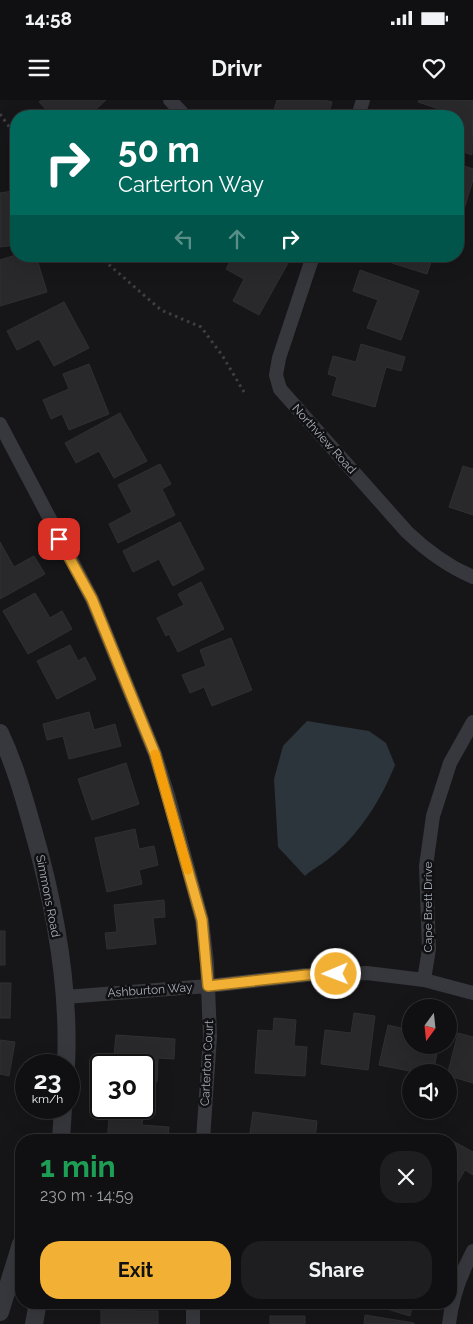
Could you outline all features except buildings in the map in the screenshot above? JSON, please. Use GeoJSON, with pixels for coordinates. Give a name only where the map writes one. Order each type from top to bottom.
{"type":"FeatureCollection","features":[{"type":"Feature","properties":{"kind":"street"},"geometry":{"type":"LineString","coordinates":[[170,100],[179,110]]}},
{"type":"Feature","properties":{"kind":"street","name":"Northview Road"},"geometry":{"type":"LineString","coordinates":[[311,262],[279,358],[276,375],[280,389],[407,532],[429,553],[456,570],[473,577]]}},
{"type":"Feature","properties":{"kind":"street","name":"Carterton Court"},"geometry":{"type":"LineString","coordinates":[[0,424],[92,599],[155,754],[202,920],[210,1036],[202,1134]]}},
{"type":"Feature","properties":{"kind":"street","name":"Cape Brett Drive"},"geometry":{"type":"LineString","coordinates":[[424,980],[429,949],[426,866],[433,816],[450,763],[473,722]]}},
{"type":"Feature","properties":{"kind":"street","name":"Simmons Road"},"geometry":{"type":"LineString","coordinates":[[0,733],[14,763],[51,900],[65,997],[66,1054]]}},
{"type":"Feature","properties":{"kind":"street","name":"Ashburton Way"},"geometry":{"type":"LineString","coordinates":[[65,997],[208,986],[324,974],[367,973],[424,980],[473,993]]}},
{"type":"Feature","properties":{"kind":"street"},"geometry":{"type":"LineString","coordinates":[[62,1134],[63,1119]]}},
{"type":"Feature","properties":{"kind":"street"},"geometry":{"type":"LineString","coordinates":[[457,1287],[462,1272],[473,1251]]}},
{"type":"Feature","properties":{"kind":"street"},"geometry":{"type":"LineString","coordinates":[[0,1312],[15,1263]]}},
{"type":"Feature","properties":{"kind":"street"},"geometry":{"type":"LineString","coordinates":[[34,1324],[37,1309]]}},
{"type":"Feature","properties":{"kind":"street"},"geometry":{"type":"LineString","coordinates":[[193,1309],[193,1324]]}},
{"type":"Feature","properties":{"kind":"street"},"geometry":{"type":"LineString","coordinates":[[449,1324],[451,1309]]}},
{"type":"Feature","properties":{"kind":"path"},"geometry":{"type":"LineString","coordinates":[[0,114],[10,128]]}},
{"type":"Feature","properties":{"kind":"path"},"geometry":{"type":"LineString","coordinates":[[106,262],[161,310],[201,328],[222,355],[244,392]]}},
{"type":"Feature","properties":{"kind":"shaded area"},"geometry":{"type":"Polygon","coordinates":[[[307,721],[369,731],[386,743],[395,765],[376,804],[358,829],[338,851],[305,876],[278,847],[274,779],[283,746],[307,721]]]}},
{"type":"Feature","properties":{"kind":"slow traffic"},"geometry":{"type":"LineString","coordinates":[[155,754],[172,808],[188,870]]}},
{"type":"Feature","properties":{"kind":"route"},"geometry":{"type":"LineString","coordinates":[[59,539],[92,599],[155,754],[202,920],[208,986],[306,975],[336,974]]}}]}
